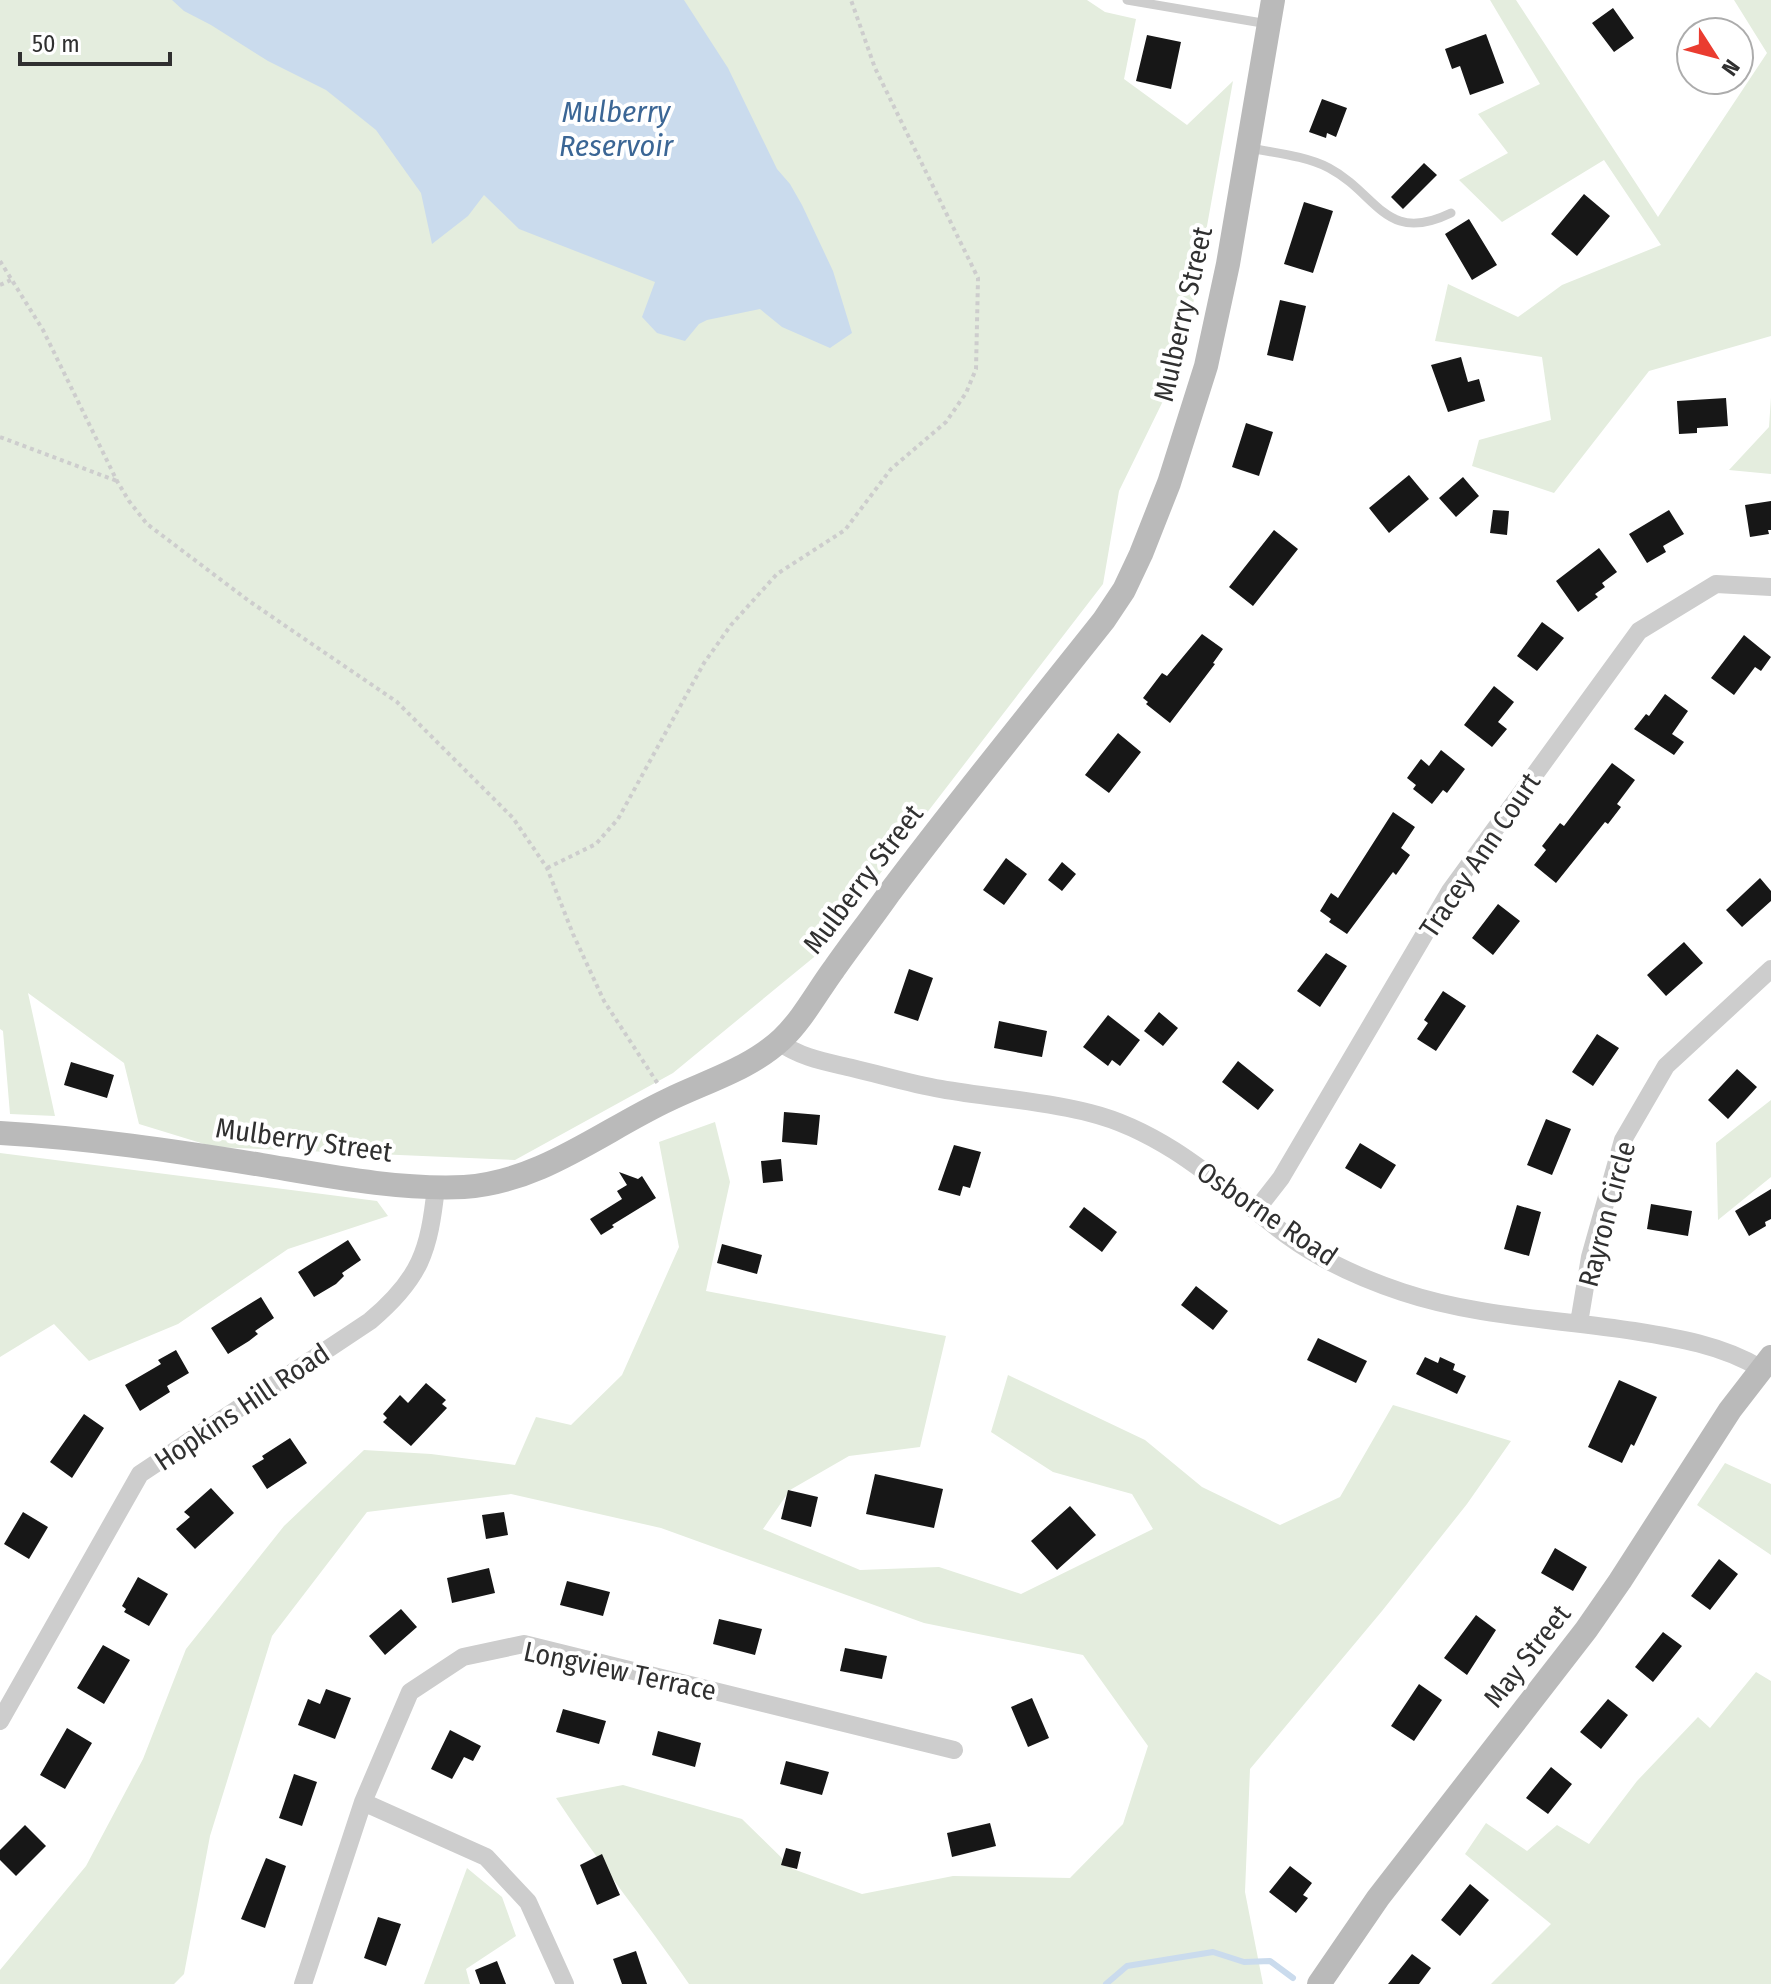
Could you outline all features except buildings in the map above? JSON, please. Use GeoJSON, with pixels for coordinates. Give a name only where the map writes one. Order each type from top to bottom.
{"type":"FeatureCollection","features":[{"type":"Feature","properties":{"kind":"street","name":"Mulberry Street"},"geometry":{"type":"LineString","coordinates":[[0,1133],[97,1141],[313,1174],[436,1187],[498,1183],[572,1153],[667,1100],[757,1058],[779,1042],[795,1025],[948,815],[1104,620],[1124,590],[1169,483],[1206,366],[1228,264],[1270,12]]}},
{"type":"Feature","properties":{"kind":"street","name":"Tracey Ann Court"},"geometry":{"type":"LineString","coordinates":[[1256,1210],[1281,1178],[1450,891],[1639,631],[1716,584],[1771,587]]}},
{"type":"Feature","properties":{"kind":"street","name":"Rayron Circle"},"geometry":{"type":"LineString","coordinates":[[1579,1323],[1590,1257],[1623,1140],[1666,1066],[1771,969]]}},
{"type":"Feature","properties":{"kind":"street","name":"Osborne Road"},"geometry":{"type":"LineString","coordinates":[[779,1042],[803,1056],[881,1075],[941,1089],[1036,1102],[1119,1122],[1160,1142],[1195,1165],[1317,1254],[1402,1292],[1453,1307],[1579,1323],[1709,1345],[1766,1363]]}},
{"type":"Feature","properties":{"kind":"street","name":"Hopkins Hill Road"},"geometry":{"type":"LineString","coordinates":[[0,1721],[140,1474],[370,1321],[396,1299],[417,1269],[428,1246],[436,1187]]}},
{"type":"Feature","properties":{"kind":"street","name":"May Street"},"geometry":{"type":"LineString","coordinates":[[1319,1984],[1378,1898],[1603,1606],[1766,1363]]}},
{"type":"Feature","properties":{"kind":"street","name":"Longview Terrace"},"geometry":{"type":"LineString","coordinates":[[303,1984],[363,1802],[410,1692],[463,1657],[524,1644],[954,1750]]}},
{"type":"Feature","properties":{"kind":"street"},"geometry":{"type":"LineString","coordinates":[[363,1802],[486,1857],[528,1902],[565,1984]]}},
{"type":"Feature","properties":{"kind":"lane"},"geometry":{"type":"LineString","coordinates":[[1127,0],[1270,12]]}},
{"type":"Feature","properties":{"kind":"lane"},"geometry":{"type":"LineString","coordinates":[[1246,147],[1330,168],[1375,206],[1403,223],[1424,224],[1451,213]]}},
{"type":"Feature","properties":{"kind":"path"},"geometry":{"type":"LineString","coordinates":[[547,868],[596,844],[611,827],[704,663],[731,625],[777,574],[845,530],[891,469],[946,422],[966,393],[976,369],[978,278],[875,68],[851,0]]}},
{"type":"Feature","properties":{"kind":"path"},"geometry":{"type":"LineString","coordinates":[[0,261],[43,330],[117,481],[147,524],[249,601],[397,702],[513,818],[547,868],[604,1001],[667,1100]]}},
{"type":"Feature","properties":{"kind":"path"},"geometry":{"type":"LineString","coordinates":[[0,285],[13,279]]}},
{"type":"Feature","properties":{"kind":"path"},"geometry":{"type":"LineString","coordinates":[[0,437],[117,481]]}},
{"type":"Feature","properties":{"kind":"green space"},"geometry":{"type":"Polygon","coordinates":[[[0,0],[1087,0],[1105,12],[1136,19],[1124,79],[1187,125],[1233,81],[1183,360],[1119,491],[1103,584],[819,953],[673,1073],[515,1160],[214,1147],[139,1124],[124,1063],[28,993],[55,1116],[10,1114],[3,1031],[0,1029],[0,0]]]}},
{"type":"Feature","properties":{"kind":"green space"},"geometry":{"type":"Polygon","coordinates":[[[1490,0],[1516,0],[1658,217],[1738,96],[1755,96],[1755,71],[1767,53],[1755,34],[1755,16],[1744,16],[1734,0],[1771,0],[1771,336],[1649,371],[1554,493],[1472,466],[1479,440],[1551,420],[1542,357],[1435,341],[1448,284],[1518,317],[1562,285],[1661,245],[1604,160],[1502,222],[1459,180],[1508,153],[1478,114],[1540,84],[1490,0]]]}},
{"type":"Feature","properties":{"kind":"green space"},"geometry":{"type":"Polygon","coordinates":[[[1771,397],[1771,474],[1729,470],[1769,427],[1771,397]]]}},
{"type":"Feature","properties":{"kind":"green space"},"geometry":{"type":"Polygon","coordinates":[[[1771,1100],[1771,1177],[1718,1220],[1716,1143],[1771,1100]]]}},
{"type":"Feature","properties":{"kind":"green space"},"geometry":{"type":"Polygon","coordinates":[[[715,1122],[730,1182],[706,1291],[946,1336],[920,1447],[849,1456],[790,1490],[763,1529],[860,1570],[939,1567],[1021,1594],[1153,1529],[1132,1494],[1053,1472],[991,1432],[1008,1375],[1145,1440],[1202,1487],[1280,1525],[1340,1497],[1393,1405],[1511,1441],[1467,1504],[1382,1611],[1250,1769],[1245,1892],[1263,1984],[689,1984],[556,1798],[623,1785],[742,1819],[793,1869],[862,1894],[953,1876],[1070,1878],[1123,1824],[1148,1746],[1083,1655],[924,1623],[661,1528],[511,1494],[367,1512],[272,1636],[210,1836],[184,1974],[174,1984],[0,1984],[0,1970],[86,1866],[143,1759],[186,1649],[284,1526],[364,1450],[431,1454],[515,1465],[536,1417],[571,1425],[622,1375],[679,1247],[659,1142],[715,1122]]]}},
{"type":"Feature","properties":{"kind":"green space"},"geometry":{"type":"Polygon","coordinates":[[[0,1153],[377,1201],[388,1216],[288,1249],[178,1324],[89,1361],[54,1324],[0,1357],[0,1153]]]}},
{"type":"Feature","properties":{"kind":"green space"},"geometry":{"type":"Polygon","coordinates":[[[1725,1463],[1771,1484],[1771,1555],[1697,1505],[1725,1463]]]}},
{"type":"Feature","properties":{"kind":"green space"},"geometry":{"type":"Polygon","coordinates":[[[1756,1672],[1771,1681],[1771,1984],[1491,1984],[1551,1924],[1465,1854],[1486,1823],[1527,1851],[1557,1825],[1589,1844],[1637,1781],[1698,1717],[1710,1728],[1756,1672]]]}},
{"type":"Feature","properties":{"kind":"green space"},"geometry":{"type":"Polygon","coordinates":[[[467,1868],[502,1897],[516,1936],[466,1969],[470,1984],[424,1984],[467,1868]]]}},
{"type":"Feature","properties":{"kind":"water","name":"Mulberry Reservoir"},"geometry":{"type":"Polygon","coordinates":[[[172,0],[684,0],[728,68],[777,169],[802,205],[833,271],[852,333],[830,348],[782,327],[760,309],[707,320],[699,324],[685,341],[657,333],[642,317],[655,282],[519,229],[484,195],[468,216],[432,244],[421,193],[376,130],[326,90],[268,61],[184,11],[172,0]]]}},
{"type":"Feature","properties":{"kind":"waterway"},"geometry":{"type":"LineString","coordinates":[[1106,1984],[1127,1966],[1213,1952],[1244,1962],[1270,1961],[1293,1978]]}}]}
